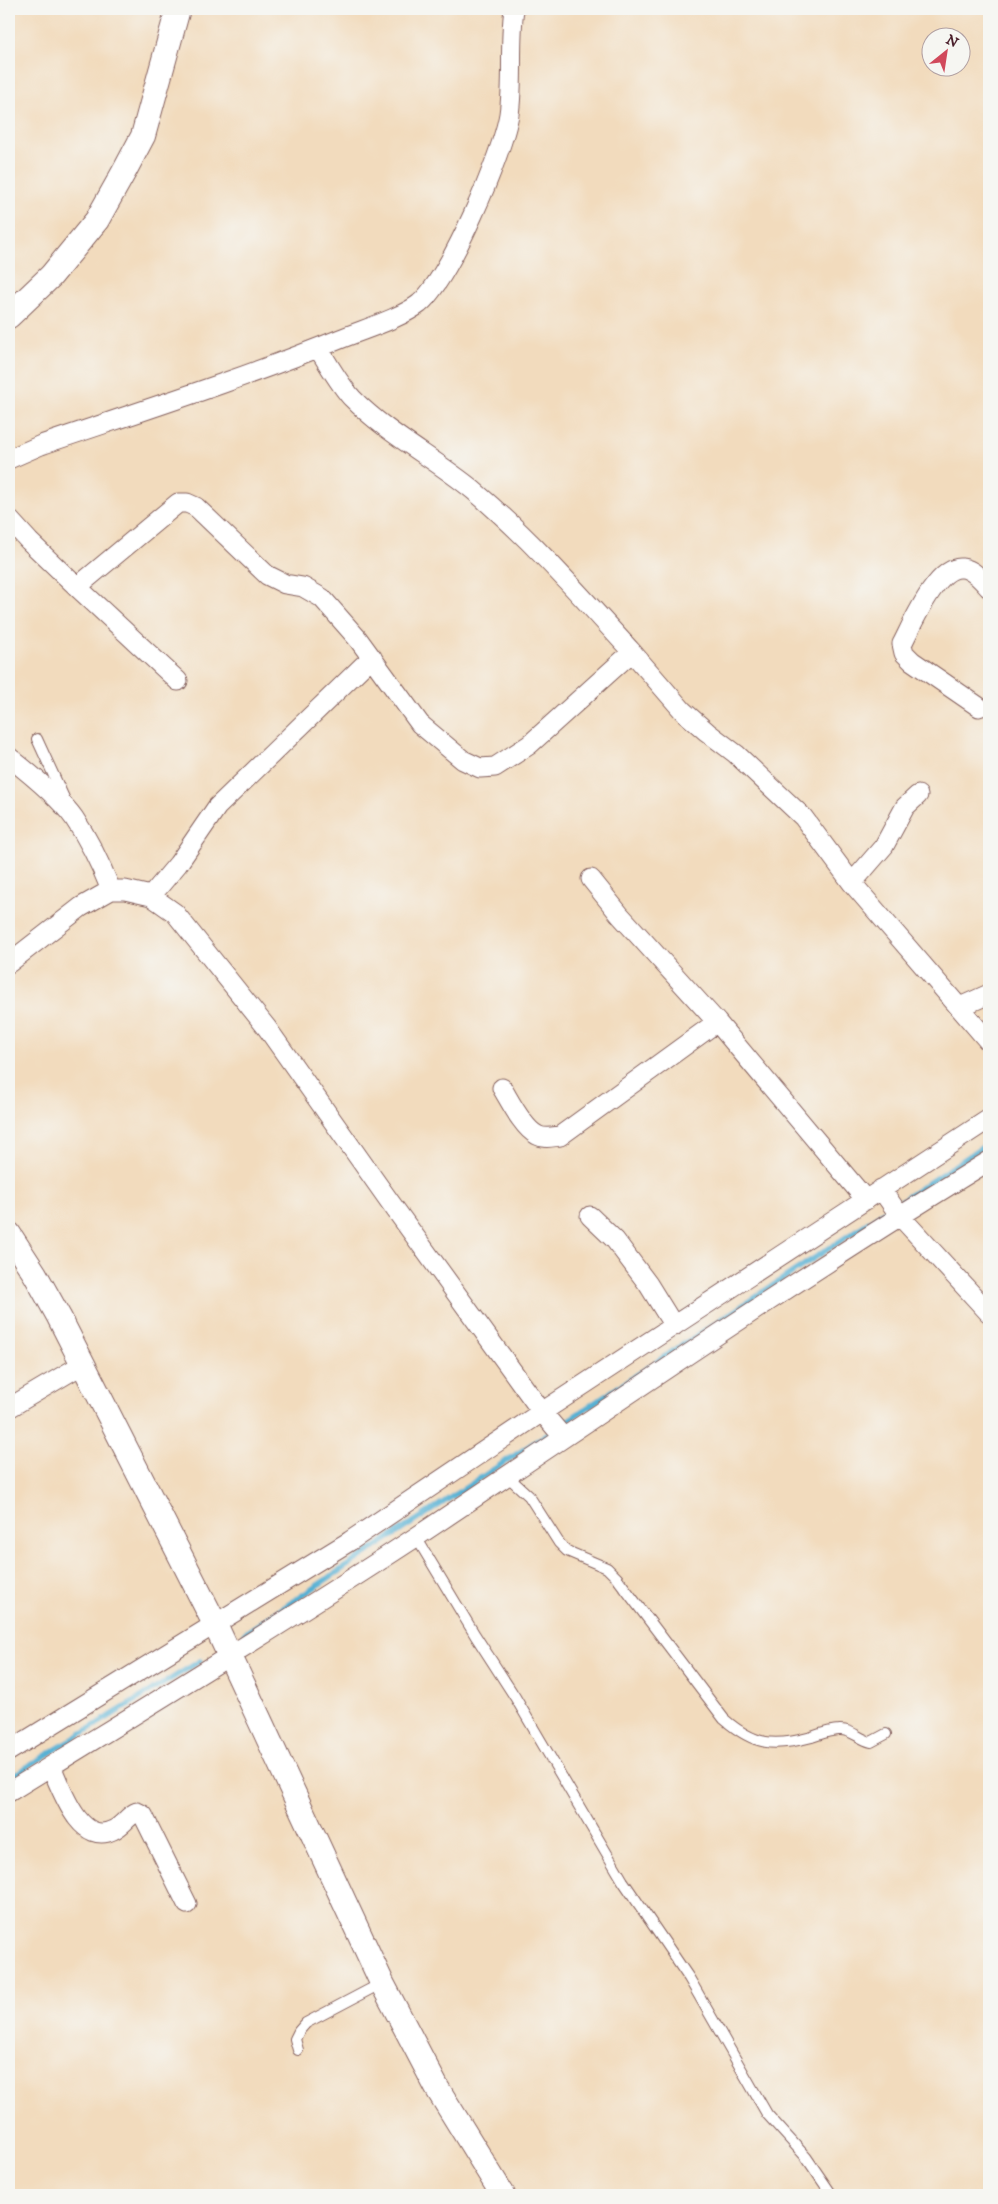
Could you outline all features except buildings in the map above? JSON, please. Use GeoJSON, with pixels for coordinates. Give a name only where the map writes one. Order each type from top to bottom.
{"type":"FeatureCollection","features":[{"type":"Feature","properties":{"kind":"street"},"geometry":{"type":"LineString","coordinates":[[9,316],[51,276],[97,220],[125,170],[143,136],[178,9]]}},
{"type":"Feature","properties":{"kind":"street"},"geometry":{"type":"LineString","coordinates":[[9,459],[41,445],[318,348],[396,316],[419,304],[439,282],[488,179],[509,114],[511,27],[514,9]]}},
{"type":"Feature","properties":{"kind":"street"},"geometry":{"type":"LineString","coordinates":[[318,348],[352,398],[387,428],[471,489],[508,522],[572,585],[601,620],[683,710],[707,732],[736,754],[802,817],[852,883],[989,1042]]}},
{"type":"Feature","properties":{"kind":"street"},"geometry":{"type":"LineString","coordinates":[[77,587],[178,503],[187,503],[196,507],[267,575],[285,584],[303,587],[322,598],[372,657],[420,724],[463,760],[480,768],[495,767],[529,745],[632,652]]}},
{"type":"Feature","properties":{"kind":"street"},"geometry":{"type":"LineString","coordinates":[[9,519],[28,541],[178,681]]}},
{"type":"Feature","properties":{"kind":"street"},"geometry":{"type":"LineString","coordinates":[[979,708],[912,661],[904,652],[902,644],[938,580],[948,572],[964,568],[977,575],[989,588]]}},
{"type":"Feature","properties":{"kind":"street"},"geometry":{"type":"LineString","coordinates":[[151,896],[178,864],[217,807],[372,657]]}},
{"type":"Feature","properties":{"kind":"street"},"geometry":{"type":"LineString","coordinates":[[9,756],[36,779],[73,816],[102,868],[111,890]]}},
{"type":"Feature","properties":{"kind":"street"},"geometry":{"type":"LineString","coordinates":[[852,883],[884,846],[905,807],[918,794]]}},
{"type":"Feature","properties":{"kind":"street"},"geometry":{"type":"LineString","coordinates":[[591,879],[620,916],[717,1022],[866,1200]]}},
{"type":"Feature","properties":{"kind":"street"},"geometry":{"type":"LineString","coordinates":[[9,963],[82,907],[111,890],[125,890],[151,896],[175,913],[267,1028],[390,1202],[553,1425]]}},
{"type":"Feature","properties":{"kind":"street"},"geometry":{"type":"LineString","coordinates":[[960,1007],[989,994]]}},
{"type":"Feature","properties":{"kind":"street"},"geometry":{"type":"LineString","coordinates":[[502,1088],[529,1129],[538,1136],[547,1138],[560,1136],[717,1022]]}},
{"type":"Feature","properties":{"kind":"street"},"geometry":{"type":"LineString","coordinates":[[9,1751],[350,1541],[553,1425],[891,1203],[989,1118]]}},
{"type":"Feature","properties":{"kind":"street"},"geometry":{"type":"LineString","coordinates":[[9,1792],[231,1656],[416,1537],[506,1475],[553,1425],[674,1326],[866,1200],[891,1203],[989,1161]]}},
{"type":"Feature","properties":{"kind":"street"},"geometry":{"type":"LineString","coordinates":[[891,1203],[989,1313]]}},
{"type":"Feature","properties":{"kind":"street"},"geometry":{"type":"LineString","coordinates":[[590,1216],[615,1240],[648,1284],[674,1326]]}},
{"type":"Feature","properties":{"kind":"street"},"geometry":{"type":"LineString","coordinates":[[9,1234],[35,1274],[83,1364],[216,1624],[382,1982],[437,2088],[503,2195]]}},
{"type":"Feature","properties":{"kind":"street"},"geometry":{"type":"LineString","coordinates":[[9,1408],[83,1364]]}},
{"type":"Feature","properties":{"kind":"street"},"geometry":{"type":"LineString","coordinates":[[51,1766],[78,1820],[88,1830],[101,1834],[112,1831],[132,1813],[137,1812],[143,1815],[187,1904]]}},
{"type":"Feature","properties":{"kind":"lane"},"geometry":{"type":"LineString","coordinates":[[37,739],[73,816]]}},
{"type":"Feature","properties":{"kind":"lane"},"geometry":{"type":"LineString","coordinates":[[506,1475],[529,1496],[566,1551],[607,1568],[617,1578],[724,1719],[734,1728],[764,1743],[777,1744],[838,1730],[849,1731],[862,1740],[871,1742],[886,1734]]}},
{"type":"Feature","properties":{"kind":"lane"},"geometry":{"type":"LineString","coordinates":[[416,1537],[475,1635],[516,1696],[622,1881],[689,1978],[767,2114],[806,2157],[832,2195]]}},
{"type":"Feature","properties":{"kind":"lane"},"geometry":{"type":"LineString","coordinates":[[298,2050],[295,2039],[299,2030],[306,2023],[382,1982]]}},
{"type":"Feature","properties":{"kind":"waterway"},"geometry":{"type":"LineString","coordinates":[[245,1633],[989,1143]]}},
{"type":"Feature","properties":{"kind":"waterway"},"geometry":{"type":"LineString","coordinates":[[9,1778],[200,1661]]}}]}
